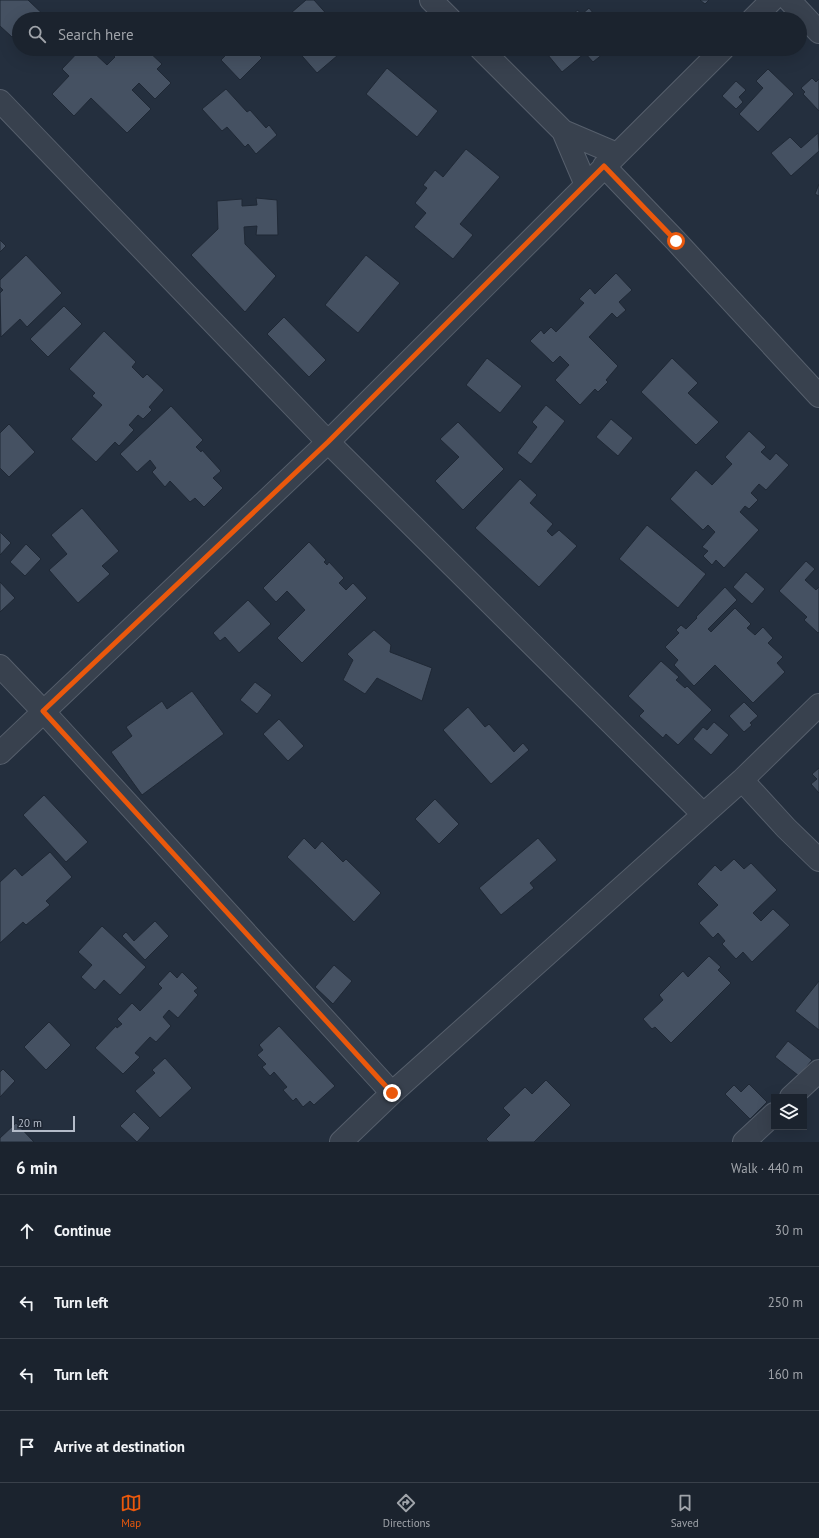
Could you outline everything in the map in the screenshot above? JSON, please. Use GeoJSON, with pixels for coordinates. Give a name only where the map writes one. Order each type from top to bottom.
{"type":"FeatureCollection","features":[{"type":"Feature","properties":{"kind":"street"},"geometry":{"type":"LineString","coordinates":[[431,0],[443,12]]}},
{"type":"Feature","properties":{"kind":"street"},"geometry":{"type":"LineString","coordinates":[[760,12],[772,0]]}},
{"type":"Feature","properties":{"kind":"street"},"geometry":{"type":"LineString","coordinates":[[789,0],[800,12]]}},
{"type":"Feature","properties":{"kind":"street"},"geometry":{"type":"LineString","coordinates":[[807,19],[819,32]]}},
{"type":"Feature","properties":{"kind":"street"},"geometry":{"type":"LineString","coordinates":[[488,56],[563,131],[611,160],[676,241],[819,396]]}},
{"type":"Feature","properties":{"kind":"street"},"geometry":{"type":"LineString","coordinates":[[0,753],[328,442],[715,56]]}},
{"type":"Feature","properties":{"kind":"street"},"geometry":{"type":"LineString","coordinates":[[0,101],[328,442],[703,814]]}},
{"type":"Feature","properties":{"kind":"street"},"geometry":{"type":"LineString","coordinates":[[563,131],[586,185]]}},
{"type":"Feature","properties":{"kind":"street"},"geometry":{"type":"LineString","coordinates":[[0,666],[43,711],[392,1093]]}},
{"type":"Feature","properties":{"kind":"street"},"geometry":{"type":"LineString","coordinates":[[342,1142],[392,1093],[742,780],[819,705]]}},
{"type":"Feature","properties":{"kind":"street"},"geometry":{"type":"LineString","coordinates":[[742,780],[786,828],[819,860]]}},
{"type":"Feature","properties":{"kind":"street"},"geometry":{"type":"LineString","coordinates":[[794,1094],[819,1071]]}},
{"type":"Feature","properties":{"kind":"street"},"geometry":{"type":"LineString","coordinates":[[744,1142],[771,1117]]}},
{"type":"Feature","properties":{"kind":"building"},"geometry":{"type":"Polygon","coordinates":[[[0,0],[28,0],[41,12],[12,12],[12,37],[0,26],[0,0]]]}},
{"type":"Feature","properties":{"kind":"building"},"geometry":{"type":"Polygon","coordinates":[[[306,0],[314,0],[325,12],[292,12],[306,0]]]}},
{"type":"Feature","properties":{"kind":"building"},"geometry":{"type":"Polygon","coordinates":[[[700,0],[709,0],[705,4],[700,0]]]}},
{"type":"Feature","properties":{"kind":"building"},"geometry":{"type":"Polygon","coordinates":[[[589,8],[592,12],[584,12],[589,8]]]}},
{"type":"Feature","properties":{"kind":"building"},"geometry":{"type":"Polygon","coordinates":[[[74,56],[97,56],[107,65],[115,57],[114,56],[153,56],[162,64],[157,69],[171,83],[155,99],[139,83],[132,90],[151,109],[127,133],[91,98],[74,116],[52,94],[69,76],[62,69],[74,56]]]}},
{"type":"Feature","properties":{"kind":"building"},"geometry":{"type":"Polygon","coordinates":[[[225,56],[260,56],[262,58],[240,80],[221,60],[225,56]]]}},
{"type":"Feature","properties":{"kind":"building"},"geometry":{"type":"Polygon","coordinates":[[[302,56],[337,56],[317,73],[302,56]]]}},
{"type":"Feature","properties":{"kind":"building"},"geometry":{"type":"Polygon","coordinates":[[[549,56],[581,56],[562,72],[549,56]]]}},
{"type":"Feature","properties":{"kind":"building"},"geometry":{"type":"Polygon","coordinates":[[[588,56],[600,56],[593,62],[588,56]]]}},
{"type":"Feature","properties":{"kind":"building"},"geometry":{"type":"Polygon","coordinates":[[[387,68],[438,111],[417,137],[366,94],[387,68]]]}},
{"type":"Feature","properties":{"kind":"building"},"geometry":{"type":"Polygon","coordinates":[[[768,69],[794,94],[758,132],[739,114],[763,88],[756,81],[768,69]]]}},
{"type":"Feature","properties":{"kind":"building"},"geometry":{"type":"Polygon","coordinates":[[[812,78],[816,82],[819,79],[819,111],[803,94],[805,92],[801,88],[812,78]]]}},
{"type":"Feature","properties":{"kind":"building"},"geometry":{"type":"Polygon","coordinates":[[[736,81],[746,90],[739,97],[743,102],[736,109],[722,96],[736,81]]]}},
{"type":"Feature","properties":{"kind":"building"},"geometry":{"type":"Polygon","coordinates":[[[226,89],[247,112],[250,110],[266,128],[269,125],[277,135],[256,154],[248,144],[245,147],[227,127],[222,131],[202,109],[226,89]]]}},
{"type":"Feature","properties":{"kind":"building"},"geometry":{"type":"Polygon","coordinates":[[[818,133],[819,151],[791,176],[771,153],[790,137],[801,148],[818,133]]]}},
{"type":"Feature","properties":{"kind":"building"},"geometry":{"type":"Polygon","coordinates":[[[466,149],[500,177],[460,224],[473,235],[453,259],[414,227],[426,213],[415,203],[427,188],[423,185],[435,170],[443,177],[466,149]]]}},
{"type":"Feature","properties":{"kind":"building"},"geometry":{"type":"Polygon","coordinates":[[[819,184],[819,196],[815,194],[819,184]]]}},
{"type":"Feature","properties":{"kind":"building"},"geometry":{"type":"Polygon","coordinates":[[[256,198],[277,200],[278,235],[256,235],[257,226],[244,227],[245,244],[276,276],[245,312],[191,255],[218,229],[217,201],[242,199],[242,206],[257,205],[256,198]]]}},
{"type":"Feature","properties":{"kind":"building"},"geometry":{"type":"Polygon","coordinates":[[[0,240],[6,246],[0,252],[0,240]]]}},
{"type":"Feature","properties":{"kind":"building"},"geometry":{"type":"Polygon","coordinates":[[[26,255],[62,293],[27,327],[20,319],[1,337],[0,293],[3,290],[0,287],[0,280],[26,255]]]}},
{"type":"Feature","properties":{"kind":"building"},"geometry":{"type":"Polygon","coordinates":[[[366,255],[400,283],[358,333],[325,305],[366,255]]]}},
{"type":"Feature","properties":{"kind":"building"},"geometry":{"type":"Polygon","coordinates":[[[616,273],[632,290],[619,302],[626,310],[617,318],[612,313],[589,337],[618,366],[606,380],[608,382],[598,392],[595,389],[580,405],[555,380],[569,365],[560,356],[553,363],[530,341],[541,330],[544,334],[551,327],[556,332],[584,303],[579,299],[590,288],[595,294],[616,273]]]}},
{"type":"Feature","properties":{"kind":"building"},"geometry":{"type":"Polygon","coordinates":[[[64,306],[82,324],[48,357],[30,339],[64,306]]]}},
{"type":"Feature","properties":{"kind":"building"},"geometry":{"type":"Polygon","coordinates":[[[284,317],[326,360],[309,377],[267,334],[284,317]]]}},
{"type":"Feature","properties":{"kind":"building"},"geometry":{"type":"Polygon","coordinates":[[[104,331],[136,362],[132,367],[143,378],[147,374],[164,390],[149,407],[152,410],[143,419],[138,415],[129,425],[134,430],[119,446],[115,442],[96,462],[71,439],[102,405],[92,396],[95,393],[69,369],[104,331]]]}},
{"type":"Feature","properties":{"kind":"building"},"geometry":{"type":"Polygon","coordinates":[[[487,358],[522,386],[500,413],[466,385],[487,358]]]}},
{"type":"Feature","properties":{"kind":"building"},"geometry":{"type":"Polygon","coordinates":[[[672,358],[698,383],[688,393],[719,422],[696,445],[641,392],[672,358]]]}},
{"type":"Feature","properties":{"kind":"building"},"geometry":{"type":"Polygon","coordinates":[[[546,405],[565,421],[531,464],[517,453],[537,427],[532,422],[546,405]]]}},
{"type":"Feature","properties":{"kind":"building"},"geometry":{"type":"Polygon","coordinates":[[[171,406],[203,440],[196,447],[201,452],[202,450],[221,471],[213,478],[223,488],[204,507],[195,498],[190,502],[170,481],[165,487],[152,472],[156,468],[150,460],[137,472],[120,454],[171,406]]]}},
{"type":"Feature","properties":{"kind":"building"},"geometry":{"type":"Polygon","coordinates":[[[611,419],[633,438],[618,456],[596,437],[611,419]]]}},
{"type":"Feature","properties":{"kind":"building"},"geometry":{"type":"Polygon","coordinates":[[[458,422],[504,469],[463,510],[435,481],[459,457],[440,439],[458,422]]]}},
{"type":"Feature","properties":{"kind":"building"},"geometry":{"type":"Polygon","coordinates":[[[9,424],[35,452],[9,477],[0,468],[0,433],[9,424]]]}},
{"type":"Feature","properties":{"kind":"building"},"geometry":{"type":"Polygon","coordinates":[[[749,431],[766,447],[761,452],[770,460],[776,453],[789,465],[766,490],[759,484],[751,493],[758,500],[749,509],[745,506],[740,512],[759,530],[724,568],[716,560],[712,565],[703,556],[708,551],[702,547],[715,532],[708,525],[703,530],[670,499],[696,470],[712,485],[732,464],[725,457],[749,431]]]}},
{"type":"Feature","properties":{"kind":"building"},"geometry":{"type":"Polygon","coordinates":[[[520,479],[537,495],[530,503],[553,524],[547,531],[552,536],[559,530],[577,546],[539,587],[475,528],[520,479]]]}},
{"type":"Feature","properties":{"kind":"building"},"geometry":{"type":"Polygon","coordinates":[[[82,508],[119,551],[102,566],[110,574],[78,603],[49,570],[67,554],[51,535],[82,508]]]}},
{"type":"Feature","properties":{"kind":"building"},"geometry":{"type":"Polygon","coordinates":[[[647,525],[706,574],[678,608],[619,559],[647,525]]]}},
{"type":"Feature","properties":{"kind":"building"},"geometry":{"type":"Polygon","coordinates":[[[0,532],[11,543],[0,555],[0,532]]]}},
{"type":"Feature","properties":{"kind":"building"},"geometry":{"type":"Polygon","coordinates":[[[309,542],[326,560],[324,562],[327,565],[329,562],[344,578],[339,583],[346,590],[353,583],[367,598],[302,663],[277,638],[305,610],[287,591],[276,602],[263,588],[309,542]]]}},
{"type":"Feature","properties":{"kind":"building"},"geometry":{"type":"Polygon","coordinates":[[[26,544],[41,559],[25,576],[10,562],[26,544]]]}},
{"type":"Feature","properties":{"kind":"building"},"geometry":{"type":"Polygon","coordinates":[[[806,561],[815,569],[805,580],[816,590],[819,587],[818,633],[804,620],[807,617],[779,591],[806,561]]]}},
{"type":"Feature","properties":{"kind":"building"},"geometry":{"type":"Polygon","coordinates":[[[746,572],[765,589],[752,604],[733,587],[746,572]]]}},
{"type":"Feature","properties":{"kind":"building"},"geometry":{"type":"Polygon","coordinates":[[[0,582],[15,598],[0,612],[0,582]]]}},
{"type":"Feature","properties":{"kind":"building"},"geometry":{"type":"Polygon","coordinates":[[[725,587],[737,600],[708,629],[711,632],[735,608],[751,624],[747,628],[755,635],[763,627],[773,638],[768,643],[783,657],[777,663],[785,672],[753,703],[715,665],[694,686],[674,665],[678,660],[665,647],[679,633],[676,630],[681,625],[686,629],[725,587]]]}},
{"type":"Feature","properties":{"kind":"building"},"geometry":{"type":"Polygon","coordinates":[[[248,600],[271,624],[239,653],[225,637],[220,641],[213,633],[248,600]]]}},
{"type":"Feature","properties":{"kind":"building"},"geometry":{"type":"Polygon","coordinates":[[[374,630],[391,645],[390,652],[432,668],[422,701],[377,678],[365,694],[343,680],[353,660],[347,654],[374,630]]]}},
{"type":"Feature","properties":{"kind":"building"},"geometry":{"type":"Polygon","coordinates":[[[661,661],[679,677],[676,680],[685,688],[687,686],[712,710],[678,745],[666,734],[663,738],[639,716],[644,711],[628,696],[661,661]]]}},
{"type":"Feature","properties":{"kind":"building"},"geometry":{"type":"Polygon","coordinates":[[[255,682],[272,695],[257,714],[240,700],[255,682]]]}},
{"type":"Feature","properties":{"kind":"building"},"geometry":{"type":"Polygon","coordinates":[[[192,691],[224,734],[142,795],[111,752],[132,736],[126,727],[162,701],[167,709],[192,691]]]}},
{"type":"Feature","properties":{"kind":"building"},"geometry":{"type":"Polygon","coordinates":[[[744,702],[758,716],[750,723],[752,725],[744,732],[729,716],[744,702]]]}},
{"type":"Feature","properties":{"kind":"building"},"geometry":{"type":"Polygon","coordinates":[[[468,707],[485,727],[489,724],[514,752],[523,743],[529,750],[491,784],[443,730],[468,707]]]}},
{"type":"Feature","properties":{"kind":"building"},"geometry":{"type":"Polygon","coordinates":[[[279,719],[304,746],[288,761],[263,734],[279,719]]]}},
{"type":"Feature","properties":{"kind":"building"},"geometry":{"type":"Polygon","coordinates":[[[714,722],[729,735],[711,755],[693,739],[703,727],[707,730],[714,722]]]}},
{"type":"Feature","properties":{"kind":"building"},"geometry":{"type":"Polygon","coordinates":[[[819,768],[819,793],[811,784],[817,779],[812,774],[819,768]]]}},
{"type":"Feature","properties":{"kind":"building"},"geometry":{"type":"Polygon","coordinates":[[[44,795],[88,842],[66,862],[23,815],[44,795]]]}},
{"type":"Feature","properties":{"kind":"building"},"geometry":{"type":"Polygon","coordinates":[[[435,799],[459,824],[439,844],[415,819],[435,799]]]}},
{"type":"Feature","properties":{"kind":"building"},"geometry":{"type":"Polygon","coordinates":[[[304,838],[315,849],[322,841],[343,862],[346,859],[381,893],[354,922],[287,857],[304,838]]]}},
{"type":"Feature","properties":{"kind":"building"},"geometry":{"type":"Polygon","coordinates":[[[538,838],[557,860],[530,883],[534,888],[501,915],[479,888],[538,838]]]}},
{"type":"Feature","properties":{"kind":"building"},"geometry":{"type":"Polygon","coordinates":[[[50,852],[72,877],[46,901],[50,905],[26,925],[23,922],[0,943],[0,882],[15,868],[22,876],[50,852]]]}},
{"type":"Feature","properties":{"kind":"building"},"geometry":{"type":"Polygon","coordinates":[[[734,859],[744,869],[751,863],[777,890],[753,913],[761,921],[773,909],[790,925],[752,962],[743,952],[736,959],[722,944],[725,941],[718,933],[713,938],[699,923],[718,905],[697,884],[715,865],[721,871],[734,859]]]}},
{"type":"Feature","properties":{"kind":"building"},"geometry":{"type":"Polygon","coordinates":[[[155,921],[169,936],[145,960],[122,936],[126,932],[134,941],[155,921]]]}},
{"type":"Feature","properties":{"kind":"building"},"geometry":{"type":"Polygon","coordinates":[[[102,926],[146,967],[120,995],[104,980],[95,990],[81,977],[92,965],[78,952],[102,926]]]}},
{"type":"Feature","properties":{"kind":"building"},"geometry":{"type":"Polygon","coordinates":[[[709,956],[721,967],[718,970],[731,983],[671,1043],[655,1027],[652,1029],[643,1019],[663,1000],[659,995],[683,971],[688,977],[709,956]]]}},
{"type":"Feature","properties":{"kind":"building"},"geometry":{"type":"Polygon","coordinates":[[[334,965],[352,981],[333,1004],[315,987],[334,965]]]}},
{"type":"Feature","properties":{"kind":"building"},"geometry":{"type":"Polygon","coordinates":[[[170,971],[177,978],[182,972],[198,988],[194,991],[198,995],[178,1018],[169,1010],[163,1017],[171,1026],[156,1042],[150,1037],[135,1053],[140,1057],[123,1074],[95,1048],[116,1026],[117,1028],[122,1024],[117,1019],[132,1003],[140,1011],[162,988],[158,984],[170,971]]]}},
{"type":"Feature","properties":{"kind":"building"},"geometry":{"type":"Polygon","coordinates":[[[819,981],[819,1030],[795,1011],[819,981]]]}},
{"type":"Feature","properties":{"kind":"building"},"geometry":{"type":"Polygon","coordinates":[[[49,1022],[71,1045],[46,1070],[24,1047],[49,1022]]]}},
{"type":"Feature","properties":{"kind":"building"},"geometry":{"type":"Polygon","coordinates":[[[279,1026],[335,1086],[314,1105],[310,1101],[303,1107],[296,1098],[293,1101],[283,1090],[287,1087],[274,1072],[270,1076],[262,1067],[266,1064],[257,1055],[263,1050],[259,1045],[279,1026]]]}},
{"type":"Feature","properties":{"kind":"building"},"geometry":{"type":"Polygon","coordinates":[[[788,1041],[812,1060],[799,1076],[775,1057],[788,1041]]]}},
{"type":"Feature","properties":{"kind":"building"},"geometry":{"type":"Polygon","coordinates":[[[165,1058],[192,1088],[160,1118],[135,1091],[155,1073],[152,1070],[165,1058]]]}},
{"type":"Feature","properties":{"kind":"building"},"geometry":{"type":"Polygon","coordinates":[[[3,1069],[15,1081],[0,1097],[0,1072],[3,1069]]]}},
{"type":"Feature","properties":{"kind":"building"},"geometry":{"type":"Polygon","coordinates":[[[546,1080],[571,1105],[534,1142],[489,1142],[486,1139],[510,1115],[503,1108],[525,1087],[532,1094],[546,1080]]]}},
{"type":"Feature","properties":{"kind":"building"},"geometry":{"type":"Polygon","coordinates":[[[749,1084],[767,1102],[750,1119],[725,1094],[734,1085],[741,1092],[749,1084]]]}},
{"type":"Feature","properties":{"kind":"building"},"geometry":{"type":"Polygon","coordinates":[[[134,1112],[150,1128],[137,1142],[120,1126],[134,1112]]]}},
{"type":"Feature","properties":{"kind":"building"},"geometry":{"type":"Polygon","coordinates":[[[16,1123],[34,1142],[0,1142],[0,1138],[16,1123]]]}},
{"type":"Feature","properties":{"kind":"route"},"geometry":{"type":"LineString","coordinates":[[392,1093],[43,711],[328,442],[604,166],[676,241]]}}]}
